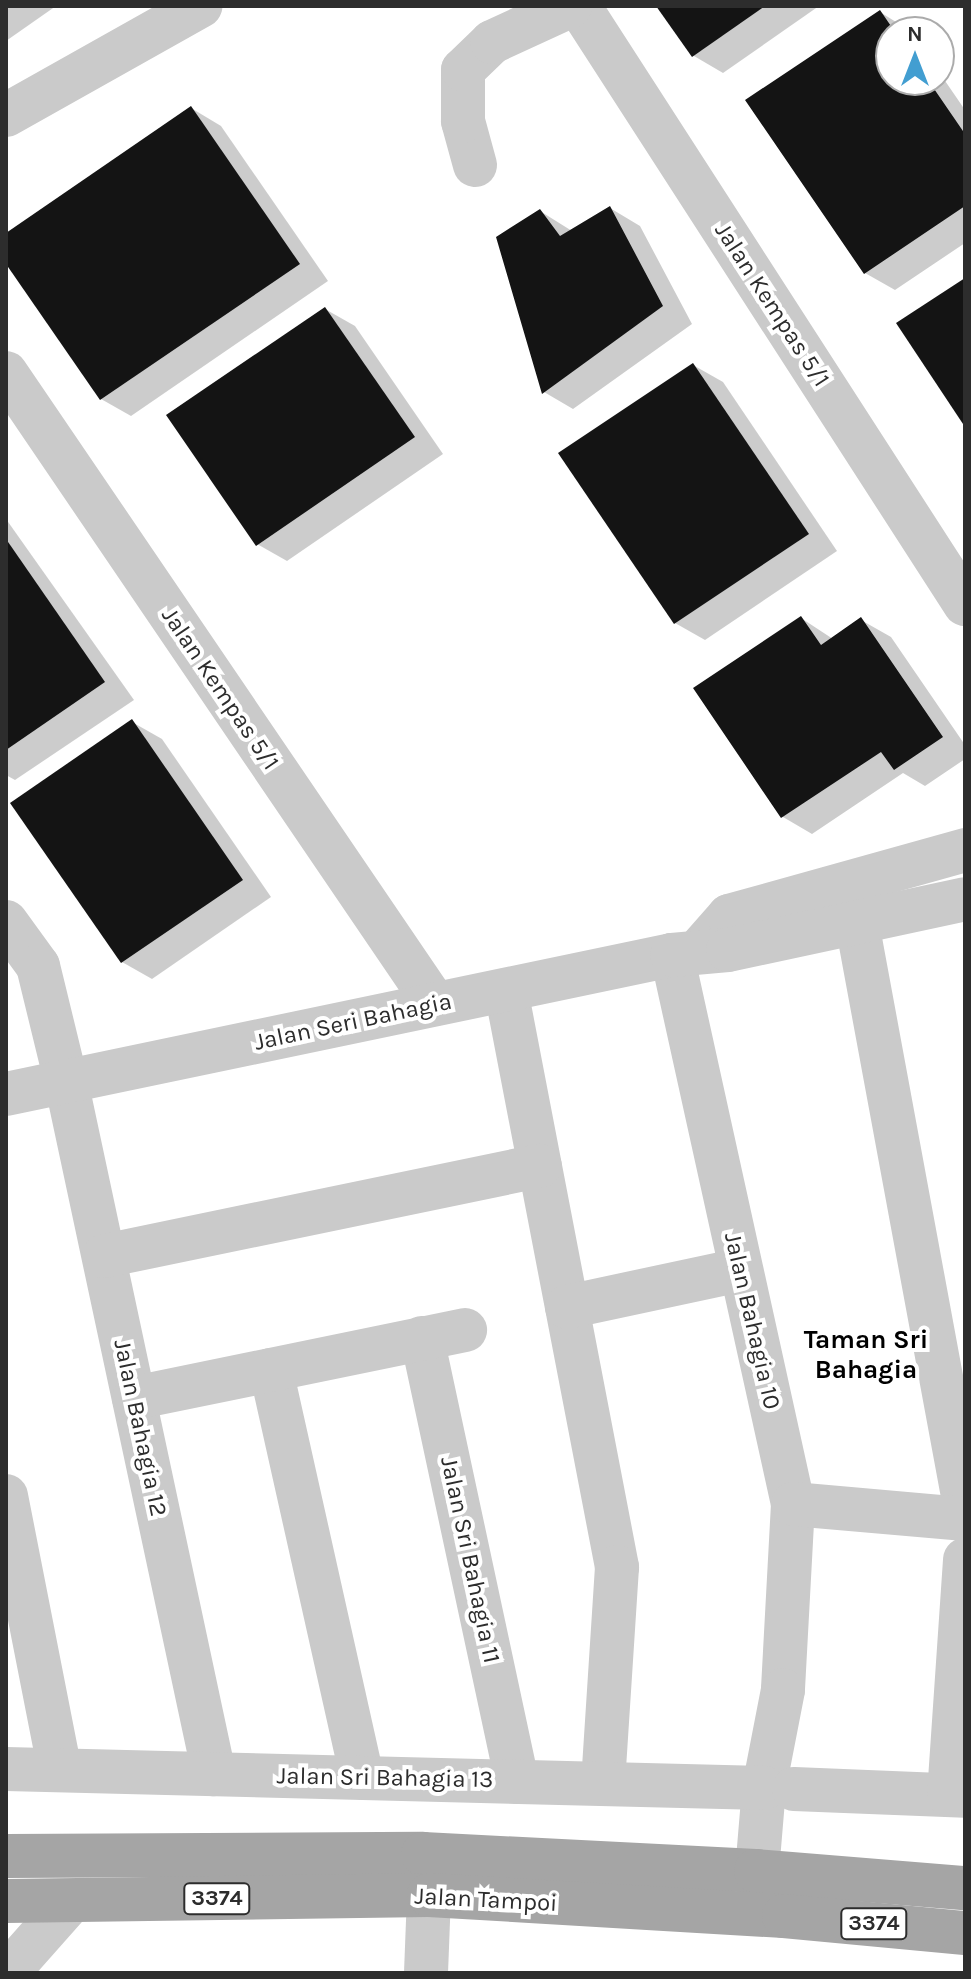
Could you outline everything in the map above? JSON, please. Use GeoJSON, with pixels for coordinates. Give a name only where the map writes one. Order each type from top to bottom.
{"type":"FeatureCollection","features":[{"type":"Feature","properties":{"kind":"main road","name":"Jalan Tampoi"},"geometry":{"type":"LineString","coordinates":[[6,1856],[423,1854],[772,1872],[965,1888]]}},
{"type":"Feature","properties":{"kind":"main road","name":"Jalan Tampoi"},"geometry":{"type":"LineString","coordinates":[[6,1901],[429,1895],[769,1915],[965,1933]]}},
{"type":"Feature","properties":{"kind":"street"},"geometry":{"type":"LineString","coordinates":[[6,115],[200,6]]}},
{"type":"Feature","properties":{"kind":"street"},"geometry":{"type":"LineString","coordinates":[[475,165],[463,121],[463,70],[492,42],[570,6]]}},
{"type":"Feature","properties":{"kind":"street","name":"Jalan Kempas 5/1"},"geometry":{"type":"LineString","coordinates":[[579,6],[965,604]]}},
{"type":"Feature","properties":{"kind":"street","name":"Jalan Kempas 5/1"},"geometry":{"type":"LineString","coordinates":[[6,373],[435,1004]]}},
{"type":"Feature","properties":{"kind":"street"},"geometry":{"type":"LineString","coordinates":[[686,952],[729,916],[965,850]]}},
{"type":"Feature","properties":{"kind":"street","name":"Jalan Seri Bahagia"},"geometry":{"type":"LineString","coordinates":[[6,1094],[686,952],[728,950],[965,899]]}},
{"type":"Feature","properties":{"kind":"street","name":"Jalan Bahagia 12"},"geometry":{"type":"LineString","coordinates":[[6,922],[38,966],[66,1081],[214,1774]]}},
{"type":"Feature","properties":{"kind":"street"},"geometry":{"type":"LineString","coordinates":[[857,923],[965,1507]]}},
{"type":"Feature","properties":{"kind":"street","name":"Jalan Bahagia 10"},"geometry":{"type":"LineString","coordinates":[[686,952],[740,1270],[793,1504],[779,1789],[769,1915]]}},
{"type":"Feature","properties":{"kind":"street"},"geometry":{"type":"LineString","coordinates":[[506,990],[617,1567],[603,1784]]}},
{"type":"Feature","properties":{"kind":"street"},"geometry":{"type":"LineString","coordinates":[[104,1256],[540,1166]]}},
{"type":"Feature","properties":{"kind":"street"},"geometry":{"type":"LineString","coordinates":[[567,1307],[740,1270]]}},
{"type":"Feature","properties":{"kind":"street"},"geometry":{"type":"LineString","coordinates":[[134,1398],[465,1330]]}},
{"type":"Feature","properties":{"kind":"street","name":"Jalan Sri Bahagia 11"},"geometry":{"type":"LineString","coordinates":[[422,1338],[517,1782]]}},
{"type":"Feature","properties":{"kind":"street"},"geometry":{"type":"LineString","coordinates":[[271,1370],[362,1778]]}},
{"type":"Feature","properties":{"kind":"street"},"geometry":{"type":"LineString","coordinates":[[6,1496],[60,1770]]}},
{"type":"Feature","properties":{"kind":"street"},"geometry":{"type":"LineString","coordinates":[[793,1504],[965,1519]]}},
{"type":"Feature","properties":{"kind":"street"},"geometry":{"type":"LineString","coordinates":[[957,1796],[965,1560]]}},
{"type":"Feature","properties":{"kind":"street","name":"Jalan Sri Bahagia 13"},"geometry":{"type":"LineString","coordinates":[[6,1769],[957,1796]]}},
{"type":"Feature","properties":{"kind":"street"},"geometry":{"type":"LineString","coordinates":[[426,1973],[429,1895]]}},
{"type":"Feature","properties":{"kind":"street"},"geometry":{"type":"LineString","coordinates":[[9,1969],[71,1901]]}},
{"type":"Feature","properties":{"kind":"building"},"geometry":{"type":"Polygon","coordinates":[[[656,6],[765,6],[692,57],[656,6]]]}},
{"type":"Feature","properties":{"kind":"building"},"geometry":{"type":"Polygon","coordinates":[[[880,10],[884,16],[875,16],[875,96],[939,96],[965,134],[965,206],[864,274],[745,100],[880,10]]]}},
{"type":"Feature","properties":{"kind":"building"},"geometry":{"type":"Polygon","coordinates":[[[191,106],[300,264],[100,400],[6,264],[6,233],[191,106]]]}},
{"type":"Feature","properties":{"kind":"building"},"geometry":{"type":"Polygon","coordinates":[[[610,206],[663,306],[542,394],[496,237],[540,209],[560,236],[610,206]]]}},
{"type":"Feature","properties":{"kind":"building"},"geometry":{"type":"Polygon","coordinates":[[[965,278],[965,427],[896,323],[965,278]]]}},
{"type":"Feature","properties":{"kind":"building"},"geometry":{"type":"Polygon","coordinates":[[[325,307],[415,437],[256,546],[166,415],[325,307]]]}},
{"type":"Feature","properties":{"kind":"building"},"geometry":{"type":"Polygon","coordinates":[[[693,363],[809,534],[674,624],[558,453],[693,363]]]}},
{"type":"Feature","properties":{"kind":"building"},"geometry":{"type":"Polygon","coordinates":[[[6,539],[105,682],[6,750],[6,539]]]}},
{"type":"Feature","properties":{"kind":"building"},"geometry":{"type":"Polygon","coordinates":[[[801,616],[821,645],[861,617],[943,737],[894,770],[881,752],[781,818],[693,688],[801,616]]]}},
{"type":"Feature","properties":{"kind":"building"},"geometry":{"type":"Polygon","coordinates":[[[132,719],[243,880],[121,963],[10,803],[132,719]]]}},
{"type":"Feature","properties":{"kind":"district","name":"Taman Sri Bahagia"},"geometry":{"type":"Point","coordinates":[866,1355]}}]}
